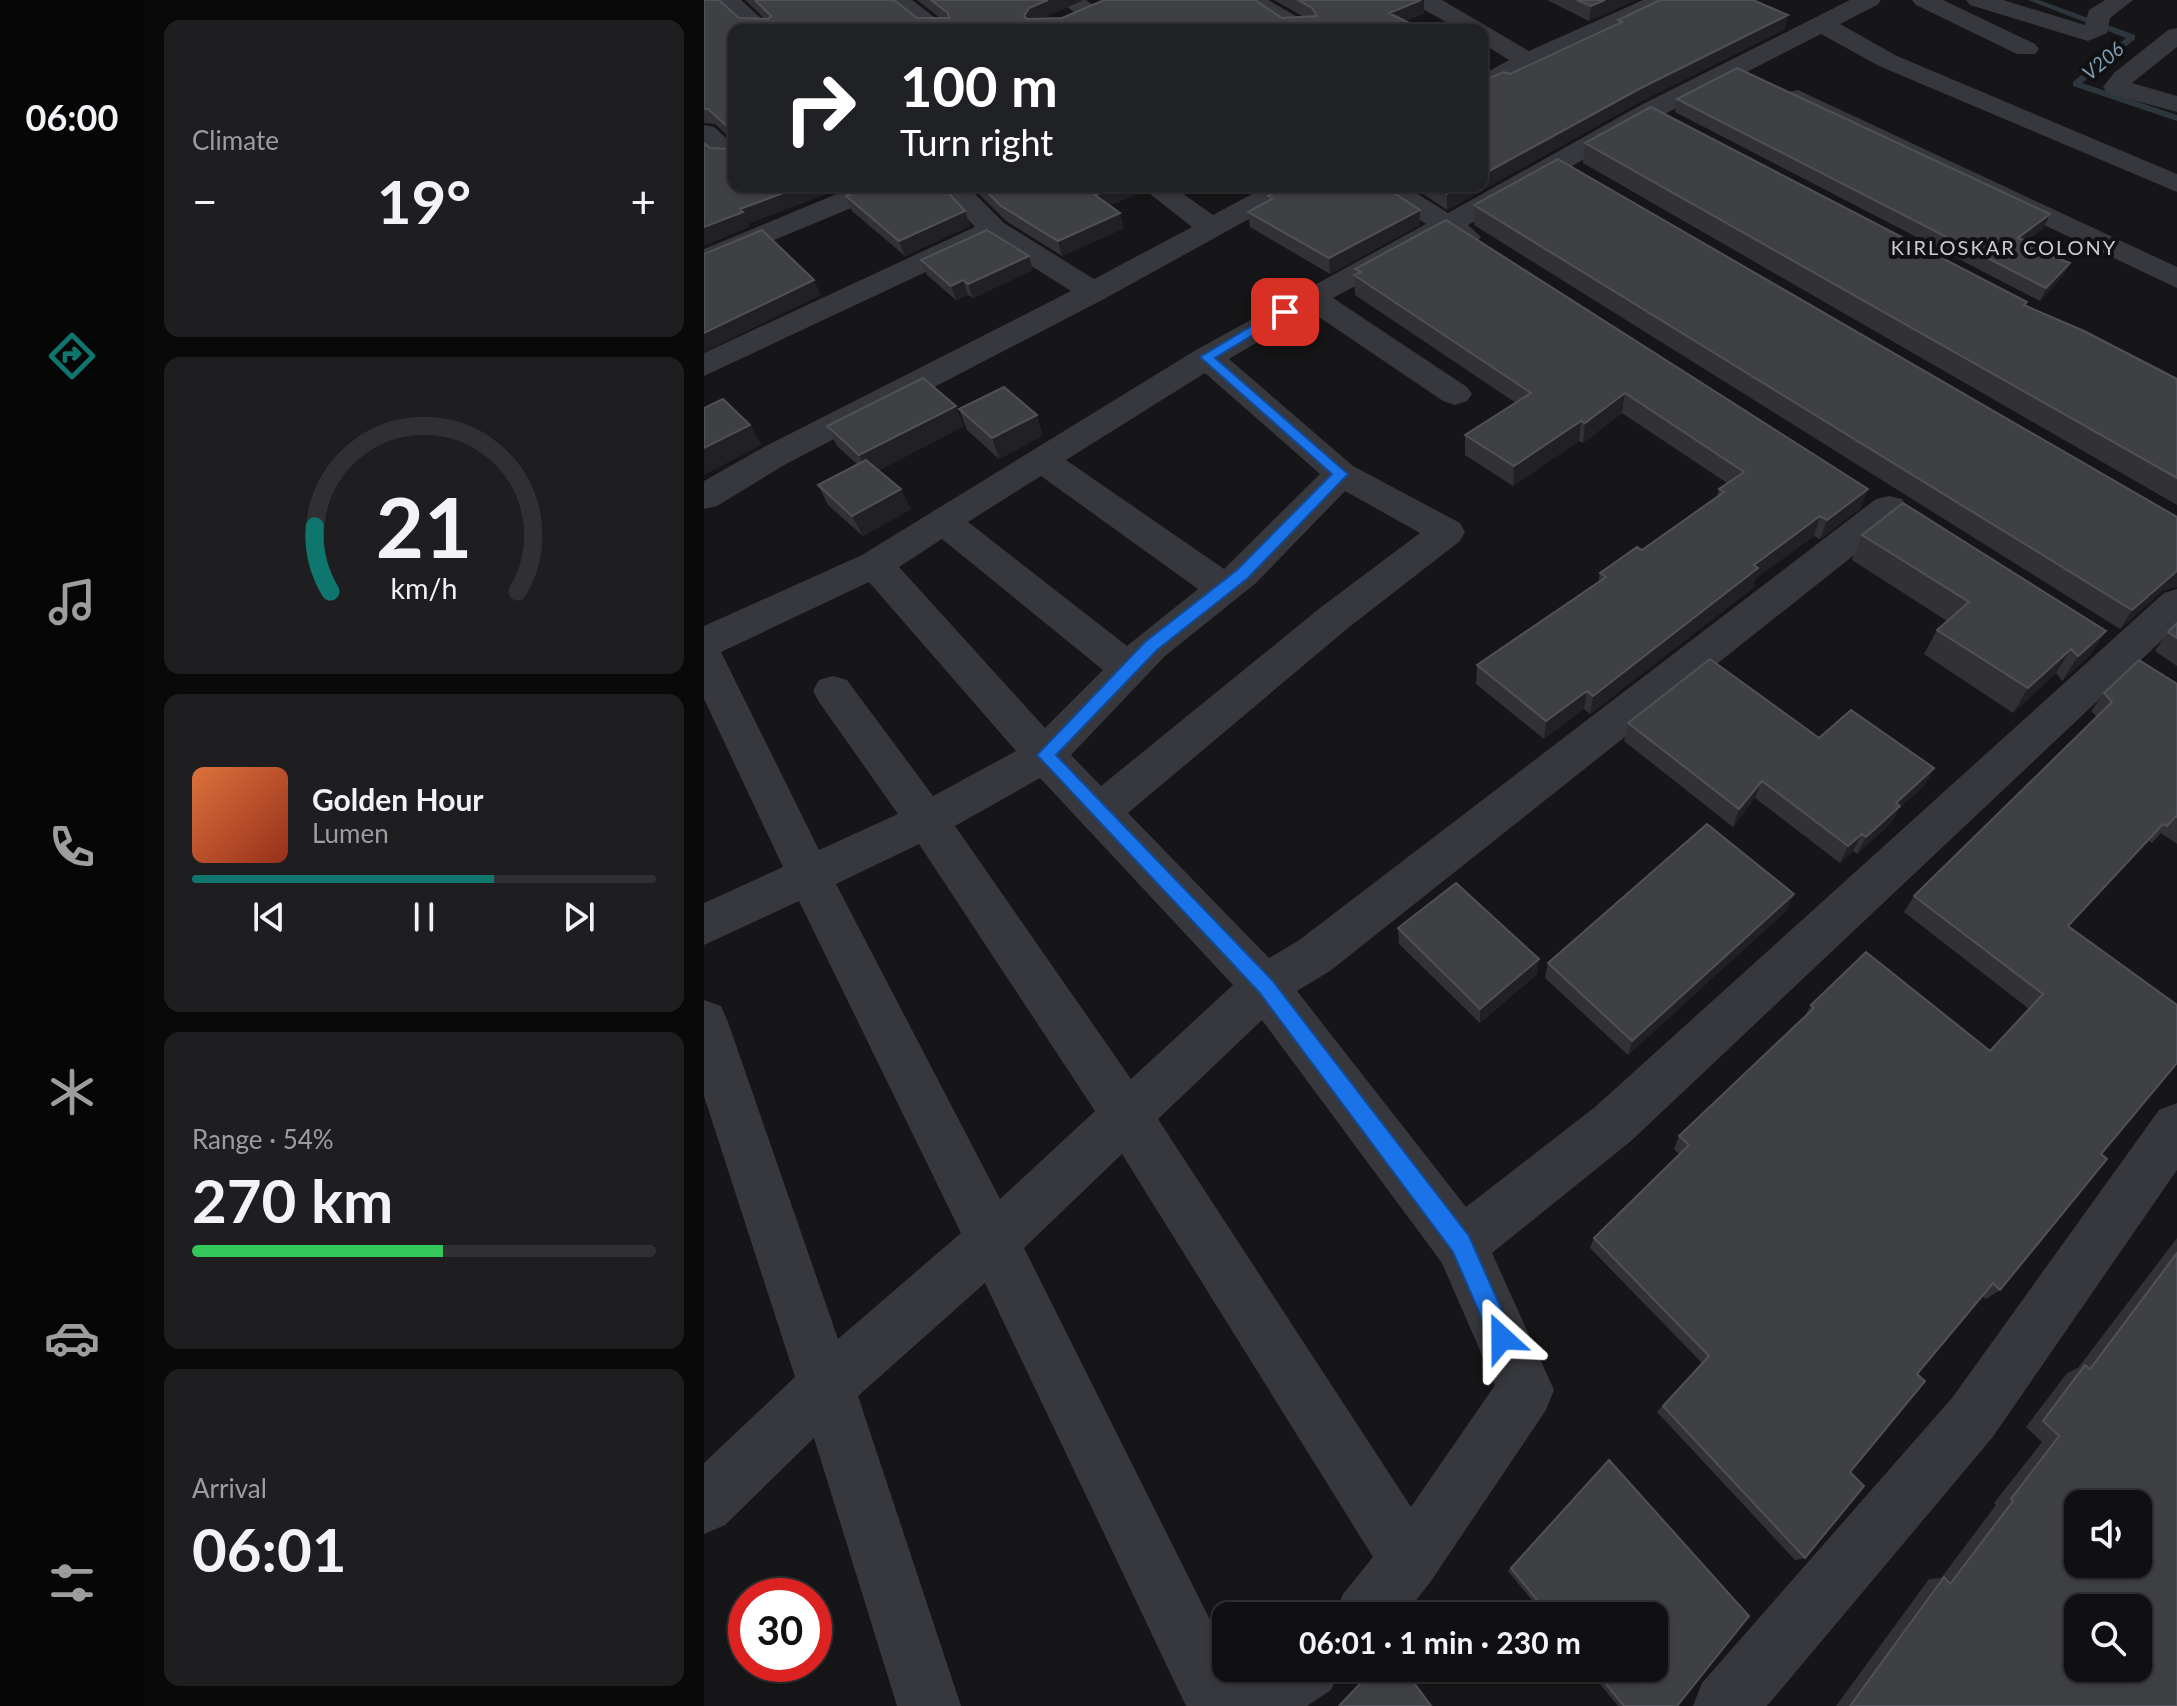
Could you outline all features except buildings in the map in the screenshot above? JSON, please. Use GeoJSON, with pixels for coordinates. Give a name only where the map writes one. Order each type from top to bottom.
{"type":"FeatureCollection","features":[{"type":"Feature","properties":{"kind":"street"},"geometry":{"type":"LineString","coordinates":[[726,0],[755,24]]}},
{"type":"Feature","properties":{"kind":"street"},"geometry":{"type":"LineString","coordinates":[[896,0],[930,24]]}},
{"type":"Feature","properties":{"kind":"street"},"geometry":{"type":"LineString","coordinates":[[1057,24],[1077,6],[1112,0]]}},
{"type":"Feature","properties":{"kind":"street"},"geometry":{"type":"LineString","coordinates":[[1251,0],[1293,24]]}},
{"type":"Feature","properties":{"kind":"street"},"geometry":{"type":"LineString","coordinates":[[1424,0],[1468,24]]}},
{"type":"Feature","properties":{"kind":"street"},"geometry":{"type":"LineString","coordinates":[[1450,13],[1481,0]]}},
{"type":"Feature","properties":{"kind":"street"},"geometry":{"type":"LineString","coordinates":[[1488,82],[1663,0]]}},
{"type":"Feature","properties":{"kind":"street"},"geometry":{"type":"LineString","coordinates":[[704,643],[875,564],[1207,357],[1311,297],[1447,225],[1570,171],[1648,112],[1869,0]]}},
{"type":"Feature","properties":{"kind":"street"},"geometry":{"type":"LineString","coordinates":[[1924,0],[2026,49]]}},
{"type":"Feature","properties":{"kind":"street"},"geometry":{"type":"LineString","coordinates":[[1978,0],[2094,27],[2098,15],[2121,0]]}},
{"type":"Feature","properties":{"kind":"street"},"geometry":{"type":"LineString","coordinates":[[1077,6],[1107,24]]}},
{"type":"Feature","properties":{"kind":"street"},"geometry":{"type":"LineString","coordinates":[[1819,23],[1888,61],[1980,88],[2177,184]]}},
{"type":"Feature","properties":{"kind":"street"},"geometry":{"type":"LineString","coordinates":[[2177,35],[2116,87],[2177,104]]}},
{"type":"Feature","properties":{"kind":"street"},"geometry":{"type":"LineString","coordinates":[[1488,36],[1527,61]]}},
{"type":"Feature","properties":{"kind":"street"},"geometry":{"type":"LineString","coordinates":[[1734,69],[1879,134],[2177,279]]}},
{"type":"Feature","properties":{"kind":"street"},"geometry":{"type":"LineString","coordinates":[[1648,112],[1674,126]]}},
{"type":"Feature","properties":{"kind":"street"},"geometry":{"type":"LineString","coordinates":[[704,133],[722,158]]}},
{"type":"Feature","properties":{"kind":"street"},"geometry":{"type":"LineString","coordinates":[[704,260],[866,192]]}},
{"type":"Feature","properties":{"kind":"street"},"geometry":{"type":"LineString","coordinates":[[957,192],[994,229],[1093,292]]}},
{"type":"Feature","properties":{"kind":"street"},"geometry":{"type":"LineString","coordinates":[[1162,192],[1211,227]]}},
{"type":"Feature","properties":{"kind":"street"},"geometry":{"type":"LineString","coordinates":[[704,497],[774,456],[1093,292],[1277,192]]}},
{"type":"Feature","properties":{"kind":"street"},"geometry":{"type":"LineString","coordinates":[[1395,192],[1487,251]]}},
{"type":"Feature","properties":{"kind":"street"},"geometry":{"type":"LineString","coordinates":[[704,366],[994,229]]}},
{"type":"Feature","properties":{"kind":"street"},"geometry":{"type":"LineString","coordinates":[[1311,297],[1455,394]]}},
{"type":"Feature","properties":{"kind":"street"},"geometry":{"type":"LineString","coordinates":[[1100,812],[1334,618],[1447,532],[1341,474],[1207,357]]}},
{"type":"Feature","properties":{"kind":"street"},"geometry":{"type":"LineString","coordinates":[[1043,460],[1224,588]]}},
{"type":"Feature","properties":{"kind":"street"},"geometry":{"type":"LineString","coordinates":[[704,925],[929,819],[1045,755],[1151,646],[1243,574],[1341,474]]}},
{"type":"Feature","properties":{"kind":"street"},"geometry":{"type":"LineString","coordinates":[[704,1504],[826,1386],[993,1241],[1265,986],[1339,936],[1888,507]]}},
{"type":"Feature","properties":{"kind":"street"},"geometry":{"type":"LineString","coordinates":[[943,521],[1128,669]]}},
{"type":"Feature","properties":{"kind":"street"},"geometry":{"type":"LineString","coordinates":[[875,564],[1045,755],[1265,986],[1461,1244],[1526,1390],[1410,1560],[1376,1602]]}},
{"type":"Feature","properties":{"kind":"street"},"geometry":{"type":"LineString","coordinates":[[1461,1244],[1613,1124],[2126,654],[2177,603]]}},
{"type":"Feature","properties":{"kind":"street"},"geometry":{"type":"LineString","coordinates":[[704,657],[1219,1706]]}},
{"type":"Feature","properties":{"kind":"street"},"geometry":{"type":"LineString","coordinates":[[833,691],[929,819],[1125,1115],[1410,1560]]}},
{"type":"Feature","properties":{"kind":"street"},"geometry":{"type":"LineString","coordinates":[[704,1022],[929,1706]]}},
{"type":"Feature","properties":{"kind":"street"},"geometry":{"type":"LineString","coordinates":[[1725,1706],[1972,1418],[2177,1127]]}},
{"type":"Feature","properties":{"kind":"street"},"geometry":{"type":"LineString","coordinates":[[1249,1706],[1287,1682]]}},
{"type":"Feature","properties":{"kind":"waterway","name":"V206"},"geometry":{"type":"LineString","coordinates":[[2032,0],[2132,37],[2076,84],[2177,118]]}},
{"type":"Feature","properties":{"kind":"district","name":"KIRLOSKAR COLONY"},"geometry":{"type":"Point","coordinates":[2004,248]}},
{"type":"Feature","properties":{"kind":"route"},"geometry":{"type":"LineString","coordinates":[[1285,312],[1207,357],[1341,474],[1243,574],[1151,646],[1045,755],[1265,986],[1461,1244],[1502,1338]]}}]}
